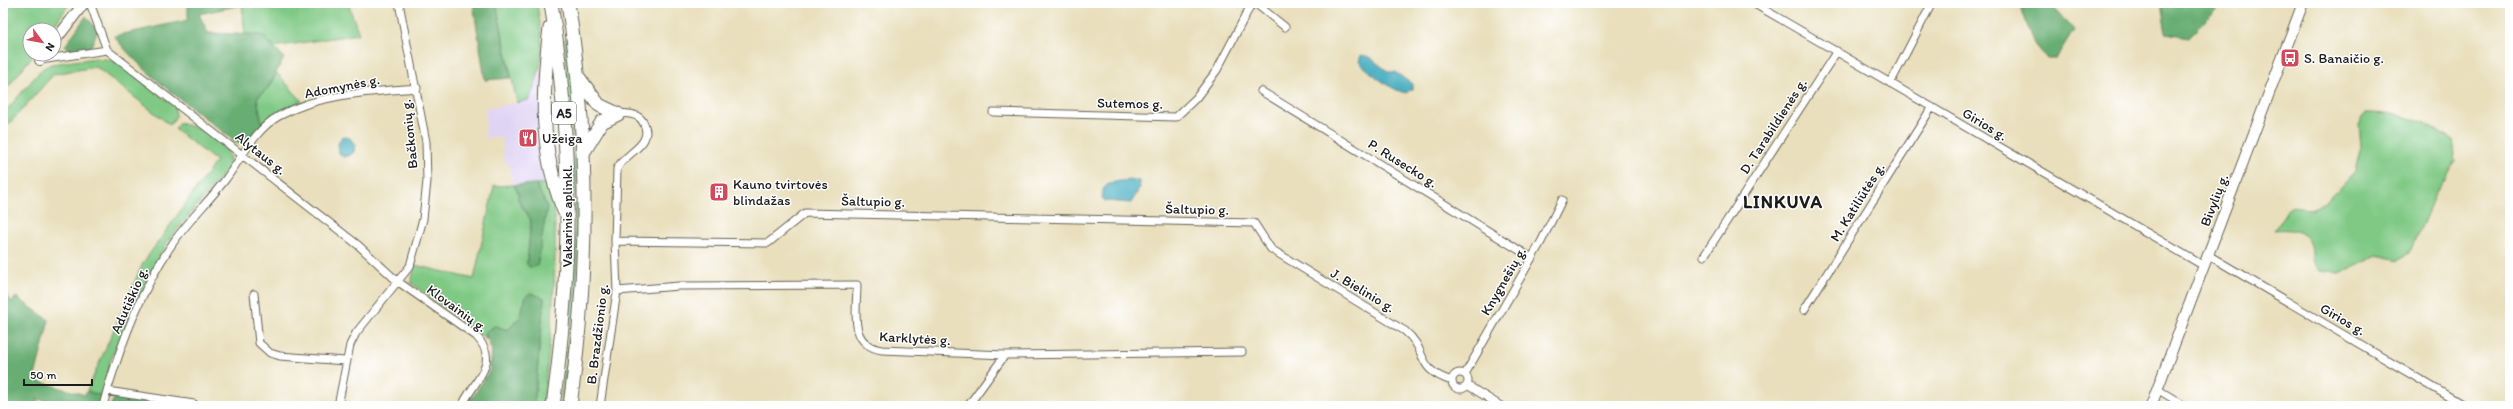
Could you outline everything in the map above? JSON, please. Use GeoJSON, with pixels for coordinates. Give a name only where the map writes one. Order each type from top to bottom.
{"type":"FeatureCollection","features":[{"type":"Feature","properties":{"kind":"highway","name":"Vakarinis aplinkl."},"geometry":{"type":"LineString","coordinates":[[568,3],[578,76],[583,153],[582,283],[570,406]]}},
{"type":"Feature","properties":{"kind":"highway","name":"Vakarinis aplinkl."},"geometry":{"type":"LineString","coordinates":[[551,6],[562,87],[567,219],[562,332],[554,406]]}},
{"type":"Feature","properties":{"kind":"highway"},"geometry":{"type":"LineString","coordinates":[[551,6],[542,94],[549,167],[567,219]]}},
{"type":"Feature","properties":{"kind":"highway"},"geometry":{"type":"LineString","coordinates":[[578,76],[599,105],[618,114]]}},
{"type":"Feature","properties":{"kind":"highway"},"geometry":{"type":"LineString","coordinates":[[583,153],[602,122],[618,114]]}},
{"type":"Feature","properties":{"kind":"street"},"geometry":{"type":"LineString","coordinates":[[62,32],[84,3]]}},
{"type":"Feature","properties":{"kind":"street"},"geometry":{"type":"LineString","coordinates":[[62,55],[106,50],[90,3]]}},
{"type":"Feature","properties":{"kind":"street","name":"Bačkonių g."},"geometry":{"type":"LineString","coordinates":[[338,406],[345,361],[356,333],[410,266],[423,219],[427,180],[426,142],[417,88],[399,3]]}},
{"type":"Feature","properties":{"kind":"street"},"geometry":{"type":"LineString","coordinates":[[1253,3],[1285,27]]}},
{"type":"Feature","properties":{"kind":"street","name":"Sutemos g."},"geometry":{"type":"LineString","coordinates":[[993,112],[1176,117],[1196,98],[1217,70],[1253,3]]}},
{"type":"Feature","properties":{"kind":"street","name":"Girios g."},"geometry":{"type":"LineString","coordinates":[[1753,3],[1891,82],[2204,266]]}},
{"type":"Feature","properties":{"kind":"street"},"geometry":{"type":"LineString","coordinates":[[1891,82],[1932,3]]}},
{"type":"Feature","properties":{"kind":"street","name":"Bivylių g."},"geometry":{"type":"LineString","coordinates":[[2151,406],[2303,3]]}},
{"type":"Feature","properties":{"kind":"street","name":"Alytaus g."},"geometry":{"type":"LineString","coordinates":[[106,50],[358,245],[397,281]]}},
{"type":"Feature","properties":{"kind":"street","name":"D. Tarabildienės g."},"geometry":{"type":"LineString","coordinates":[[1704,256],[1836,51]]}},
{"type":"Feature","properties":{"kind":"street","name":"Adomynės g."},"geometry":{"type":"LineString","coordinates":[[243,156],[272,120],[292,110],[311,103],[362,93],[417,88]]}},
{"type":"Feature","properties":{"kind":"street","name":"P. Rusecko g."},"geometry":{"type":"LineString","coordinates":[[1260,91],[1532,258]]}},
{"type":"Feature","properties":{"kind":"street","name":"M. Katiliūtės g."},"geometry":{"type":"LineString","coordinates":[[1804,310],[1932,107]]}},
{"type":"Feature","properties":{"kind":"street"},"geometry":{"type":"LineString","coordinates":[[615,241],[617,169],[620,162],[637,150],[642,144],[645,127],[642,120],[635,115],[618,114]]}},
{"type":"Feature","properties":{"kind":"street","name":"Adutiškio g."},"geometry":{"type":"LineString","coordinates":[[103,406],[133,320],[160,263],[175,240],[243,156]]}},
{"type":"Feature","properties":{"kind":"street","name":"Knygnešių g."},"geometry":{"type":"LineString","coordinates":[[1465,374],[1532,258],[1562,200]]}},
{"type":"Feature","properties":{"kind":"street","name":"Šaltupio g."},"geometry":{"type":"LineString","coordinates":[[615,241],[768,243],[805,213],[1254,223]]}},
{"type":"Feature","properties":{"kind":"street","name":"J. Bielinio g."},"geometry":{"type":"LineString","coordinates":[[1254,223],[1271,249],[1405,331],[1413,338],[1427,368],[1452,381]]}},
{"type":"Feature","properties":{"kind":"street","name":"B. Brazdžionio g."},"geometry":{"type":"LineString","coordinates":[[600,406],[617,291],[615,241]]}},
{"type":"Feature","properties":{"kind":"street","name":"Girios g."},"geometry":{"type":"LineString","coordinates":[[2208,255],[2465,406]]}},
{"type":"Feature","properties":{"kind":"street","name":"Klovainių g."},"geometry":{"type":"LineString","coordinates":[[397,281],[476,336],[485,346],[487,362],[462,406]]}},
{"type":"Feature","properties":{"kind":"street","name":"Karklytės g."},"geometry":{"type":"LineString","coordinates":[[617,291],[679,286],[857,285],[857,328],[861,340],[870,348],[1006,355],[1242,352]]}},
{"type":"Feature","properties":{"kind":"street"},"geometry":{"type":"LineString","coordinates":[[254,294],[259,343],[270,352],[280,356],[345,361]]}},
{"type":"Feature","properties":{"kind":"street"},"geometry":{"type":"LineString","coordinates":[[968,406],[1006,355]]}},
{"type":"Feature","properties":{"kind":"street"},"geometry":{"type":"LineString","coordinates":[[1465,374],[1468,379],[1468,384],[1463,388],[1457,388],[1452,381],[1455,375],[1465,374]]}},
{"type":"Feature","properties":{"kind":"street"},"geometry":{"type":"LineString","coordinates":[[1468,384],[1501,406]]}},
{"type":"Feature","properties":{"kind":"street"},"geometry":{"type":"LineString","coordinates":[[2157,389],[2185,406]]}},
{"type":"Feature","properties":{"kind":"street"},"geometry":{"type":"LineString","coordinates":[[107,391],[194,404],[194,406]]}},
{"type":"Feature","properties":{"kind":"shaded area"},"geometry":{"type":"Polygon","coordinates":[[[540,72],[550,72],[557,175],[549,183],[514,185],[508,162],[504,162],[502,136],[485,138],[486,109],[529,100],[540,72]]]}},
{"type":"Feature","properties":{"kind":"green space"},"geometry":{"type":"Polygon","coordinates":[[[3,3],[70,3],[57,22],[22,22],[22,62],[28,62],[3,93],[3,3]]]}},
{"type":"Feature","properties":{"kind":"green space"},"geometry":{"type":"Polygon","coordinates":[[[196,3],[251,3],[199,14],[208,33],[263,35],[284,58],[268,88],[257,98],[262,124],[245,143],[238,144],[157,80],[127,52],[114,36],[188,20],[188,5],[196,3]]]}},
{"type":"Feature","properties":{"kind":"green space"},"geometry":{"type":"Polygon","coordinates":[[[251,3],[348,3],[359,34],[274,47],[263,35],[245,34],[242,5],[251,3]]]}},
{"type":"Feature","properties":{"kind":"green space"},"geometry":{"type":"Polygon","coordinates":[[[473,3],[496,3],[511,78],[485,80],[473,3]]]}},
{"type":"Feature","properties":{"kind":"green space"},"geometry":{"type":"Polygon","coordinates":[[[496,3],[537,3],[541,30],[542,52],[541,62],[529,100],[517,103],[496,3]]]}},
{"type":"Feature","properties":{"kind":"green space"},"geometry":{"type":"Polygon","coordinates":[[[2018,3],[2057,3],[2054,8],[2074,30],[2056,59],[2047,59],[2035,44],[2018,3]]]}},
{"type":"Feature","properties":{"kind":"green space"},"geometry":{"type":"Polygon","coordinates":[[[2161,3],[2223,3],[2189,37],[2166,33],[2161,3]]]}},
{"type":"Feature","properties":{"kind":"green space"},"geometry":{"type":"Polygon","coordinates":[[[86,16],[98,31],[91,46],[77,50],[68,48],[65,46],[86,16]]]}},
{"type":"Feature","properties":{"kind":"green space"},"geometry":{"type":"Polygon","coordinates":[[[569,39],[576,143],[579,248],[576,308],[570,367],[565,406],[560,406],[573,289],[575,249],[574,170],[564,40],[569,39]]]}},
{"type":"Feature","properties":{"kind":"green space"},"geometry":{"type":"Polygon","coordinates":[[[96,58],[111,60],[120,64],[175,107],[176,116],[170,125],[96,67],[54,74],[9,124],[3,119],[3,114],[42,69],[51,64],[96,58]]]}},
{"type":"Feature","properties":{"kind":"green space"},"geometry":{"type":"Polygon","coordinates":[[[277,73],[302,101],[278,112],[262,124],[257,98],[268,88],[277,73]]]}},
{"type":"Feature","properties":{"kind":"green space"},"geometry":{"type":"Polygon","coordinates":[[[2366,112],[2379,112],[2401,116],[2432,128],[2453,140],[2456,161],[2435,195],[2412,249],[2399,260],[2377,255],[2340,273],[2320,271],[2312,259],[2308,238],[2300,232],[2275,230],[2290,207],[2310,209],[2325,203],[2355,171],[2361,146],[2359,126],[2366,112]]]}},
{"type":"Feature","properties":{"kind":"green space"},"geometry":{"type":"Polygon","coordinates":[[[180,123],[206,132],[221,142],[229,157],[230,166],[168,241],[154,266],[111,359],[102,396],[87,391],[143,263],[216,161],[175,129],[180,123]]]}},
{"type":"Feature","properties":{"kind":"green space"},"geometry":{"type":"Polygon","coordinates":[[[549,183],[553,190],[555,217],[555,271],[543,406],[534,406],[544,298],[522,306],[520,317],[508,330],[495,326],[485,332],[486,339],[411,283],[415,265],[474,279],[494,186],[514,185],[519,193],[518,200],[531,220],[527,264],[537,266],[547,207],[536,184],[549,183]]]}},
{"type":"Feature","properties":{"kind":"green space"},"geometry":{"type":"Polygon","coordinates":[[[536,184],[547,207],[537,266],[529,267],[527,264],[531,220],[518,200],[518,193],[514,185],[536,184]]]}},
{"type":"Feature","properties":{"kind":"green space"},"geometry":{"type":"Polygon","coordinates":[[[3,291],[12,302],[16,297],[49,320],[34,380],[85,395],[87,391],[102,396],[99,406],[69,406],[37,399],[40,406],[3,406],[3,291]]]}},
{"type":"Feature","properties":{"kind":"green space"},"geometry":{"type":"Polygon","coordinates":[[[531,293],[544,298],[534,406],[467,406],[490,370],[492,351],[485,332],[495,326],[508,330],[520,317],[526,296],[531,293]]]}},
{"type":"Feature","properties":{"kind":"green space"},"geometry":{"type":"Polygon","coordinates":[[[115,397],[184,406],[110,406],[115,397]]]}},
{"type":"Feature","properties":{"kind":"water"},"geometry":{"type":"Polygon","coordinates":[[[1361,55],[1369,57],[1389,72],[1395,72],[1412,84],[1412,89],[1406,93],[1387,85],[1359,62],[1361,55]]]}},
{"type":"Feature","properties":{"kind":"water"},"geometry":{"type":"Polygon","coordinates":[[[342,136],[350,138],[355,145],[354,152],[349,156],[343,157],[339,153],[338,144],[342,136]]]}},
{"type":"Feature","properties":{"kind":"water"},"geometry":{"type":"Polygon","coordinates":[[[1131,180],[1139,181],[1140,188],[1131,203],[1105,201],[1102,198],[1102,192],[1107,185],[1131,180]]]}},
{"type":"Feature","properties":{"kind":"place","name":"S. Banaičio g."},"geometry":{"type":"Point","coordinates":[2290,58]}},
{"type":"Feature","properties":{"kind":"place","name":"Užeiga"},"geometry":{"type":"Point","coordinates":[528,138]}},
{"type":"Feature","properties":{"kind":"place","name":"Kauno tvirtovės blindažas"},"geometry":{"type":"Point","coordinates":[719,192]}},
{"type":"Feature","properties":{"kind":"district","name":"LINKUVA"},"geometry":{"type":"Point","coordinates":[1783,202]}}]}
